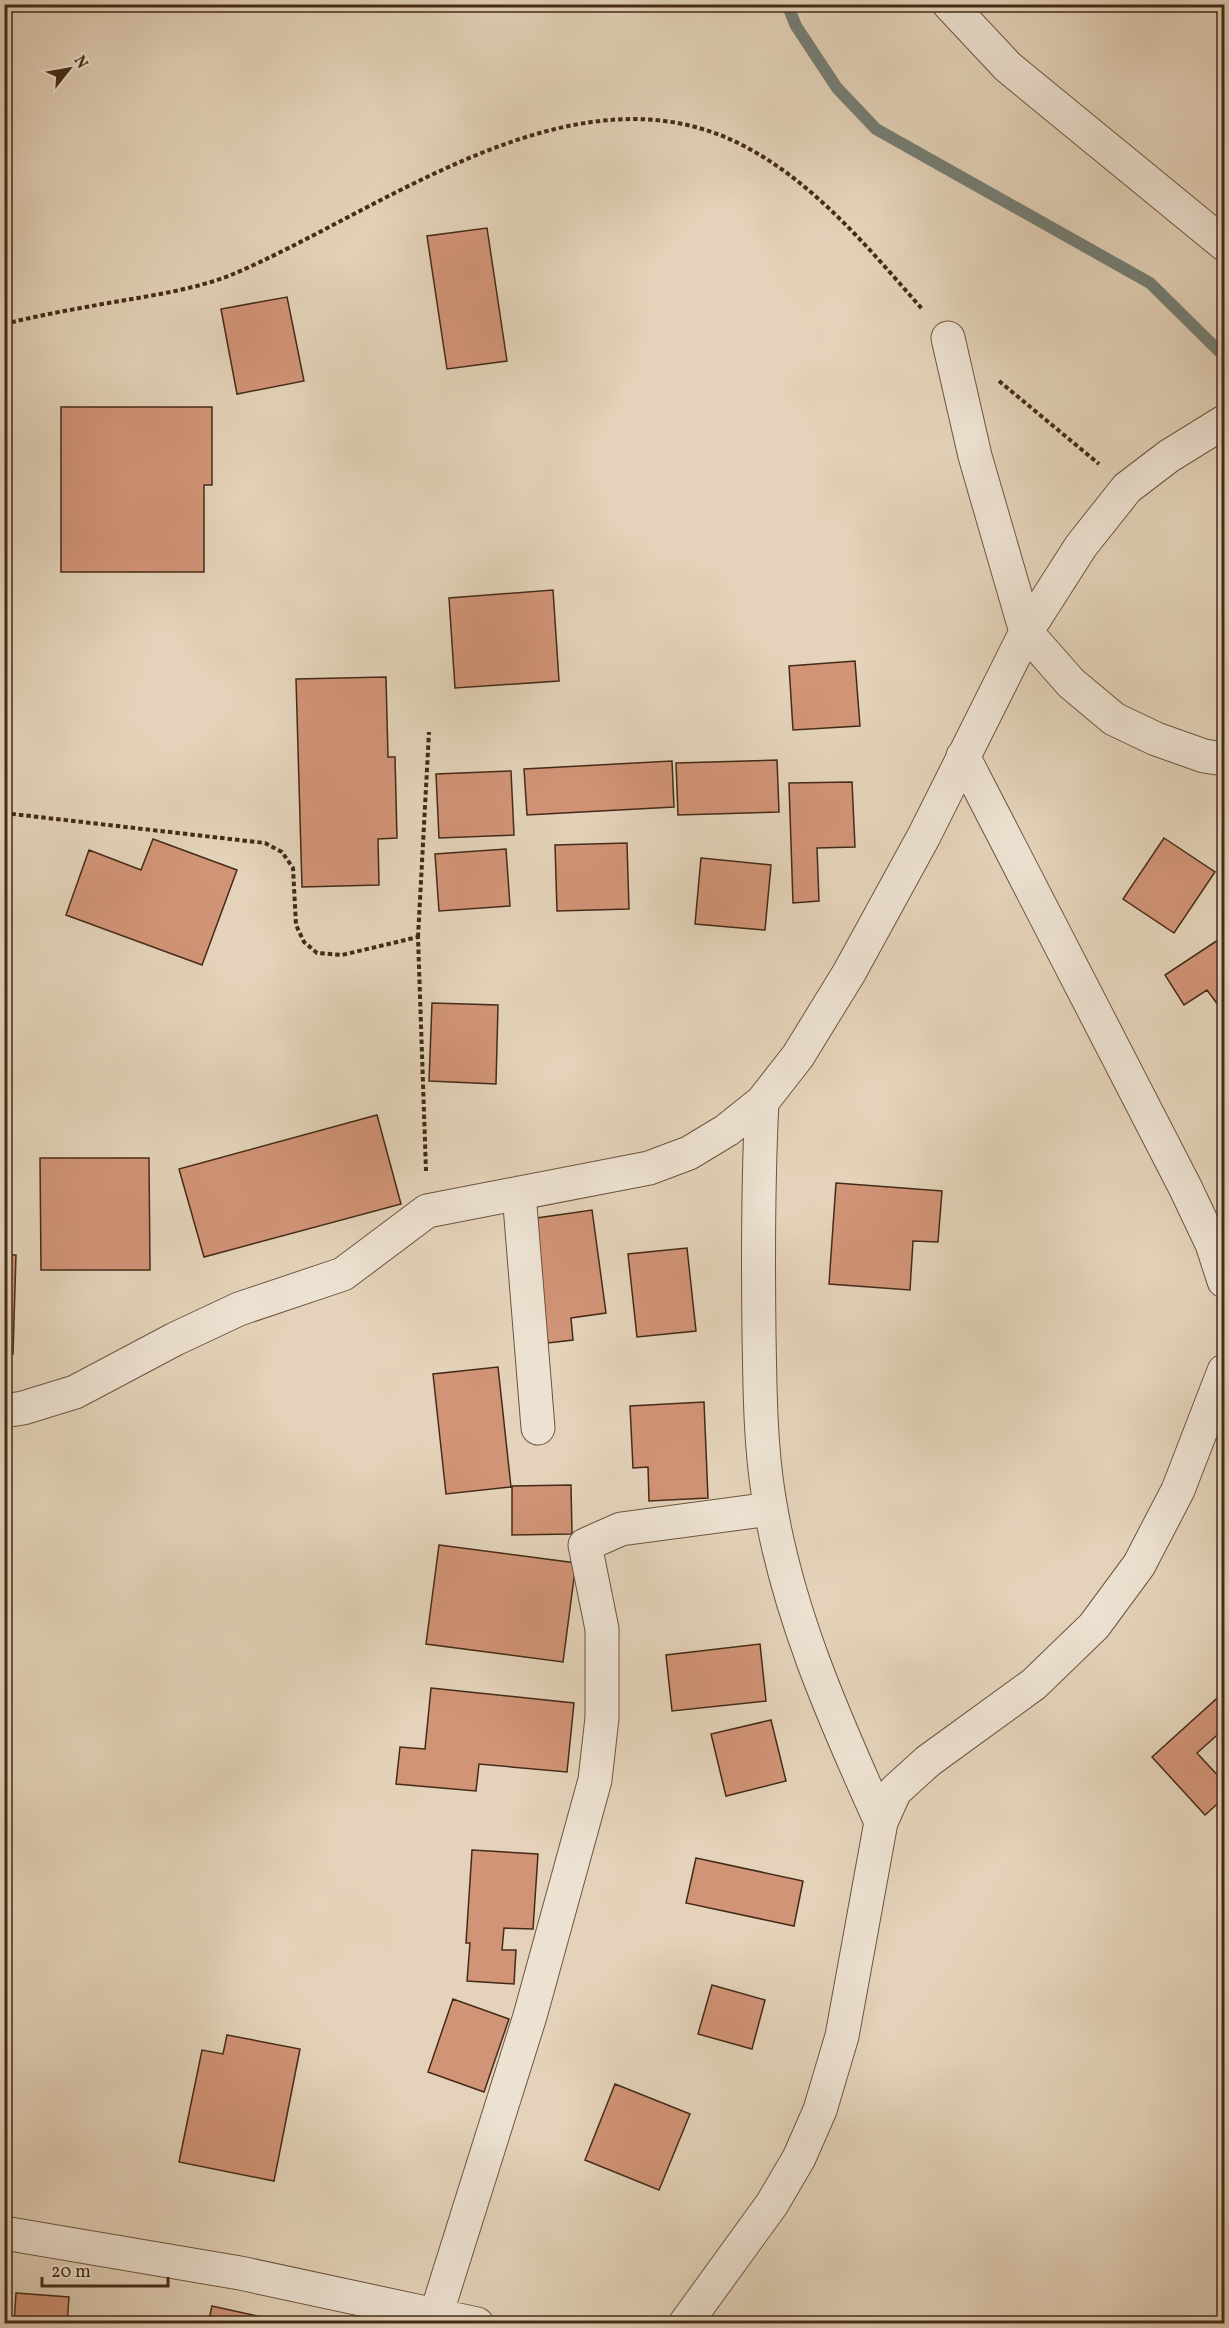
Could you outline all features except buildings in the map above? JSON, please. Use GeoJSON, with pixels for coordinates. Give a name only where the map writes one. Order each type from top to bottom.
{"type":"FeatureCollection","features":[{"type":"Feature","properties":{"kind":"street"},"geometry":{"type":"LineString","coordinates":[[949,4],[1008,67],[1224,244]]}},
{"type":"Feature","properties":{"kind":"street"},"geometry":{"type":"LineString","coordinates":[[948,338],[975,456],[1026,632],[1071,683],[1114,719],[1156,739],[1204,756],[1224,759]]}},
{"type":"Feature","properties":{"kind":"street"},"geometry":{"type":"LineString","coordinates":[[4,1411],[75,1392],[175,1339],[238,1309],[344,1274],[427,1211],[649,1168],[690,1153],[727,1130],[762,1102],[798,1056],[849,974],[924,836],[1026,632],[1081,546],[1127,488],[1169,456],[1224,422]]}},
{"type":"Feature","properties":{"kind":"street"},"geometry":{"type":"LineString","coordinates":[[963,756],[1185,1187],[1212,1244],[1224,1281]]}},
{"type":"Feature","properties":{"kind":"street"},"geometry":{"type":"LineString","coordinates":[[762,1102],[757,1197],[760,1402],[771,1509],[793,1598],[814,1666],[881,1822]]}},
{"type":"Feature","properties":{"kind":"street"},"geometry":{"type":"LineString","coordinates":[[519,1193],[538,1428]]}},
{"type":"Feature","properties":{"kind":"street"},"geometry":{"type":"LineString","coordinates":[[684,2324],[772,2204],[799,2158],[820,2110],[842,2036],[881,1822],[896,1791],[928,1761],[1034,1684],[1094,1626],[1139,1565],[1173,1500],[1224,1371]]}},
{"type":"Feature","properties":{"kind":"street"},"geometry":{"type":"LineString","coordinates":[[436,2315],[530,2016],[595,1780],[602,1718],[602,1629],[585,1545],[621,1529],[771,1509]]}},
{"type":"Feature","properties":{"kind":"street"},"geometry":{"type":"LineString","coordinates":[[4,2233],[240,2273],[477,2324]]}},
{"type":"Feature","properties":{"kind":"path"},"geometry":{"type":"LineString","coordinates":[[4,324],[48,313],[167,293],[228,276],[426,177],[494,148],[553,129],[605,120],[655,121],[703,128],[746,147],[793,178],[861,239],[948,338]]}},
{"type":"Feature","properties":{"kind":"path"},"geometry":{"type":"LineString","coordinates":[[993,376],[1127,488]]}},
{"type":"Feature","properties":{"kind":"path"},"geometry":{"type":"LineString","coordinates":[[427,1211],[418,937],[429,732]]}},
{"type":"Feature","properties":{"kind":"path"},"geometry":{"type":"LineString","coordinates":[[4,813],[265,843],[282,852],[293,868],[296,925],[304,942],[317,952],[342,955],[418,937]]}},
{"type":"Feature","properties":{"kind":"waterway"},"geometry":{"type":"LineString","coordinates":[[787,4],[796,26],[837,88],[876,129],[1150,283],[1224,356]]}}]}
